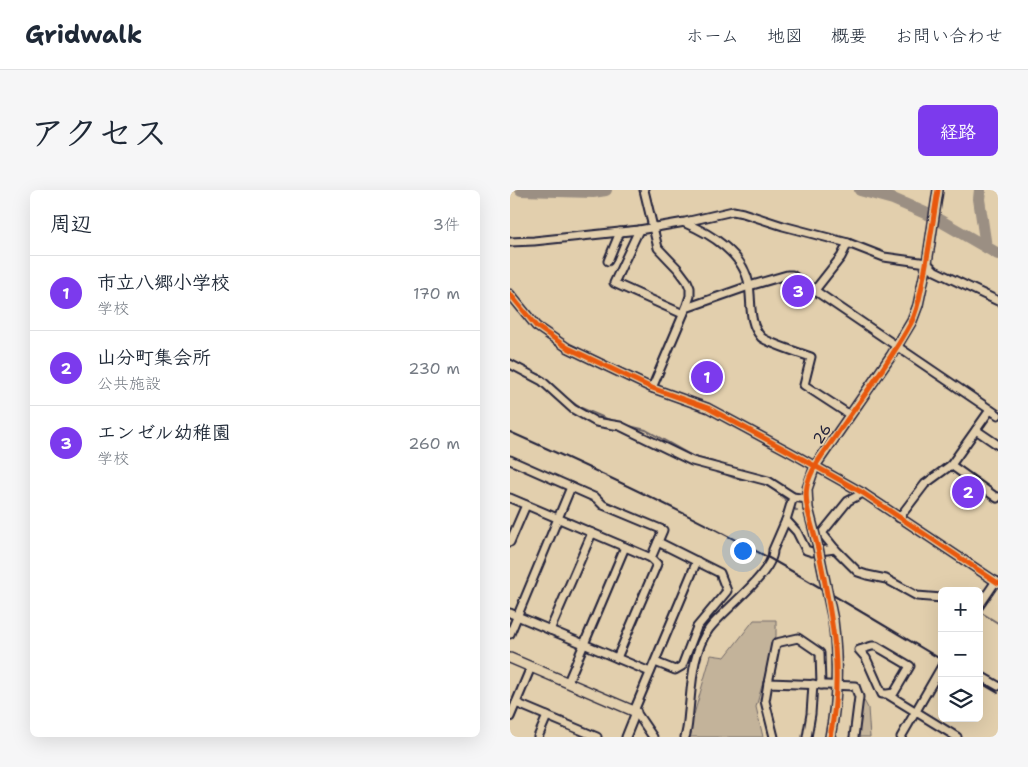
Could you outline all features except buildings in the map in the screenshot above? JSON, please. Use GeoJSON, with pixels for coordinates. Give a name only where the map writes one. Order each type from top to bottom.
{"type":"FeatureCollection","features":[{"type":"Feature","properties":{"kind":"street"},"geometry":{"type":"LineString","coordinates":[[644,190],[658,248],[678,269],[690,288],[690,296],[652,388]]}},
{"type":"Feature","properties":{"kind":"street","name":"26"},"geometry":{"type":"LineString","coordinates":[[830,737],[835,706],[837,660],[833,620],[807,504],[809,480],[815,466],[912,322],[918,306],[938,190]]}},
{"type":"Feature","properties":{"kind":"street"},"geometry":{"type":"LineString","coordinates":[[510,242],[639,230],[685,222],[725,212],[743,213],[783,226],[848,243],[884,257],[927,259],[935,271],[998,301]]}},
{"type":"Feature","properties":{"kind":"street"},"geometry":{"type":"LineString","coordinates":[[685,222],[712,236],[730,251],[747,276],[752,320],[762,338],[811,357],[804,385],[850,415]]}},
{"type":"Feature","properties":{"kind":"street"},"geometry":{"type":"LineString","coordinates":[[639,230],[614,284],[684,311],[749,286],[788,275],[792,276],[998,416]]}},
{"type":"Feature","properties":{"kind":"street"},"geometry":{"type":"LineString","coordinates":[[608,261],[620,232]]}},
{"type":"Feature","properties":{"kind":"street"},"geometry":{"type":"LineString","coordinates":[[815,290],[841,257],[848,243]]}},
{"type":"Feature","properties":{"kind":"street"},"geometry":{"type":"LineString","coordinates":[[510,294],[536,326],[568,348],[652,388],[708,408],[863,493],[997,582],[983,601]]}},
{"type":"Feature","properties":{"kind":"street"},"geometry":{"type":"LineString","coordinates":[[510,364],[542,382],[573,409],[596,422],[620,426],[692,461],[739,475],[768,481],[793,499],[807,504]]}},
{"type":"Feature","properties":{"kind":"street"},"geometry":{"type":"LineString","coordinates":[[899,518],[925,484],[950,465],[990,410]]}},
{"type":"Feature","properties":{"kind":"street"},"geometry":{"type":"LineString","coordinates":[[976,430],[998,445]]}},
{"type":"Feature","properties":{"kind":"street"},"geometry":{"type":"LineString","coordinates":[[510,460],[596,498],[603,505],[663,530],[651,558]]}},
{"type":"Feature","properties":{"kind":"street"},"geometry":{"type":"LineString","coordinates":[[950,465],[998,497]]}},
{"type":"Feature","properties":{"kind":"street"},"geometry":{"type":"LineString","coordinates":[[510,634],[571,487]]}},
{"type":"Feature","properties":{"kind":"street"},"geometry":{"type":"LineString","coordinates":[[863,493],[848,501],[822,533],[858,572],[886,579],[917,596],[938,597]]}},
{"type":"Feature","properties":{"kind":"street"},"geometry":{"type":"LineString","coordinates":[[510,498],[651,558],[657,564],[617,658]]}},
{"type":"Feature","properties":{"kind":"street"},"geometry":{"type":"LineString","coordinates":[[685,737],[694,666],[704,637],[765,571],[793,499]]}},
{"type":"Feature","properties":{"kind":"street"},"geometry":{"type":"LineString","coordinates":[[510,542],[526,505]]}},
{"type":"Feature","properties":{"kind":"street"},"geometry":{"type":"LineString","coordinates":[[786,520],[798,532],[803,547],[806,550],[812,552],[835,549]]}},
{"type":"Feature","properties":{"kind":"street"},"geometry":{"type":"LineString","coordinates":[[550,630],[592,533]]}},
{"type":"Feature","properties":{"kind":"street"},"geometry":{"type":"LineString","coordinates":[[655,662],[675,670],[682,666],[697,626],[727,592],[720,573],[658,542]]}},
{"type":"Feature","properties":{"kind":"street"},"geometry":{"type":"LineString","coordinates":[[568,682],[625,547]]}},
{"type":"Feature","properties":{"kind":"street"},"geometry":{"type":"LineString","coordinates":[[626,737],[650,672],[697,561]]}},
{"type":"Feature","properties":{"kind":"street"},"geometry":{"type":"LineString","coordinates":[[510,613],[650,672]]}},
{"type":"Feature","properties":{"kind":"street"},"geometry":{"type":"LineString","coordinates":[[774,737],[765,701],[776,643],[798,638],[820,653],[817,685],[807,737]]}},
{"type":"Feature","properties":{"kind":"street"},"geometry":{"type":"LineString","coordinates":[[887,694],[894,693],[910,666],[876,646],[859,650],[866,658],[882,694],[887,694],[957,737]]}},
{"type":"Feature","properties":{"kind":"street"},"geometry":{"type":"LineString","coordinates":[[510,658],[635,711],[653,737]]}},
{"type":"Feature","properties":{"kind":"street"},"geometry":{"type":"LineString","coordinates":[[511,712],[531,667]]}},
{"type":"Feature","properties":{"kind":"street"},"geometry":{"type":"LineString","coordinates":[[901,737],[938,673]]}},
{"type":"Feature","properties":{"kind":"street"},"geometry":{"type":"LineString","coordinates":[[982,677],[998,686]]}},
{"type":"Feature","properties":{"kind":"street"},"geometry":{"type":"LineString","coordinates":[[768,682],[855,686],[859,697],[854,737]]}},
{"type":"Feature","properties":{"kind":"street"},"geometry":{"type":"LineString","coordinates":[[516,703],[597,737]]}},
{"type":"Feature","properties":{"kind":"street"},"geometry":{"type":"LineString","coordinates":[[538,737],[547,716]]}},
{"type":"Feature","properties":{"kind":"shaded area"},"geometry":{"type":"Polygon","coordinates":[[[754,620],[776,620],[776,636],[756,707],[763,737],[683,737],[693,718],[711,655],[725,657],[754,620]]]}},
{"type":"Feature","properties":{"kind":"shaded area"},"geometry":{"type":"Polygon","coordinates":[[[862,697],[868,708],[870,737],[857,737],[861,718],[862,697]]]}},
{"type":"Feature","properties":{"kind":"waterway"},"geometry":{"type":"LineString","coordinates":[[521,190],[593,192],[606,190]]}},
{"type":"Feature","properties":{"kind":"waterway"},"geometry":{"type":"LineString","coordinates":[[860,190],[893,199],[932,216],[998,254]]}},
{"type":"Feature","properties":{"kind":"waterway"},"geometry":{"type":"LineString","coordinates":[[980,190],[979,199],[986,247]]}},
{"type":"Feature","properties":{"kind":"waterway"},"geometry":{"type":"LineString","coordinates":[[510,359],[527,369]]}},
{"type":"Feature","properties":{"kind":"waterway"},"geometry":{"type":"LineString","coordinates":[[531,372],[541,375],[544,379]]}},
{"type":"Feature","properties":{"kind":"waterway"},"geometry":{"type":"LineString","coordinates":[[561,394],[579,407],[614,422]]}},
{"type":"Feature","properties":{"kind":"waterway"},"geometry":{"type":"LineString","coordinates":[[625,425],[646,430],[694,457],[716,464]]}},
{"type":"Feature","properties":{"kind":"waterway"},"geometry":{"type":"LineString","coordinates":[[722,472],[732,477],[760,482],[775,491],[789,503]]}},
{"type":"Feature","properties":{"kind":"waterway"},"geometry":{"type":"LineString","coordinates":[[792,506],[797,511]]}},
{"type":"Feature","properties":{"kind":"waterway"},"geometry":{"type":"LineString","coordinates":[[983,614],[998,623]]}},
{"type":"Feature","properties":{"kind":"railway"},"geometry":{"type":"LineString","coordinates":[[510,432],[641,492],[705,524],[769,558],[938,658]]}},
{"type":"Feature","properties":{"kind":"railway"},"geometry":{"type":"LineString","coordinates":[[983,684],[998,693]]}},
{"type":"Feature","properties":{"kind":"cycle path"},"geometry":{"type":"LineString","coordinates":[[830,737],[836,689],[835,644],[824,577],[808,511],[807,486],[818,461],[884,367],[913,318],[925,269],[938,190]]}},
{"type":"Feature","properties":{"kind":"cycle path"},"geometry":{"type":"LineString","coordinates":[[510,294],[536,326],[568,348],[652,388],[708,408],[790,452],[863,493],[998,583]]}},
{"type":"Feature","properties":{"kind":"place","name":"エンゼル幼稚園"},"geometry":{"type":"Point","coordinates":[798,291]}},
{"type":"Feature","properties":{"kind":"place","name":"市立八郷小学校"},"geometry":{"type":"Point","coordinates":[707,377]}},
{"type":"Feature","properties":{"kind":"place","name":"山分町集会所"},"geometry":{"type":"Point","coordinates":[968,492]}}]}
